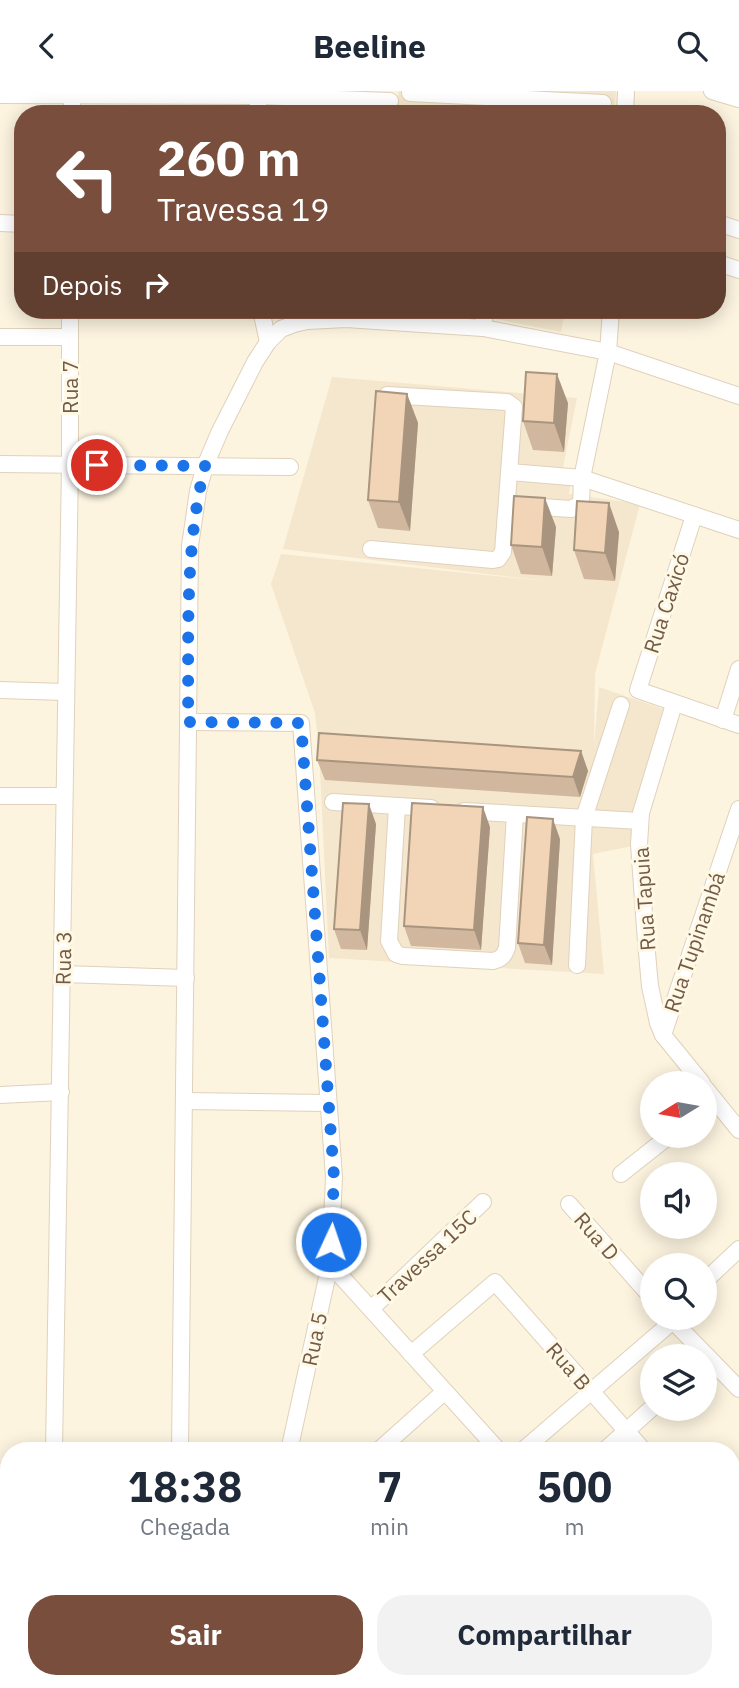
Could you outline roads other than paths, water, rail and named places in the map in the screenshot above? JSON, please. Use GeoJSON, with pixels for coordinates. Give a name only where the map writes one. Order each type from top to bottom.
{"type":"FeatureCollection","features":[{"type":"Feature","properties":{"kind":"street"},"geometry":{"type":"LineString","coordinates":[[712,91],[739,99]]}},
{"type":"Feature","properties":{"kind":"street"},"geometry":{"type":"LineString","coordinates":[[410,93],[603,103]]}},
{"type":"Feature","properties":{"kind":"street"},"geometry":{"type":"LineString","coordinates":[[0,95],[258,94],[390,102]]}},
{"type":"Feature","properties":{"kind":"street"},"geometry":{"type":"LineString","coordinates":[[72,96],[72,105]]}},
{"type":"Feature","properties":{"kind":"street","name":"Rua 7"},"geometry":{"type":"LineString","coordinates":[[70,319],[70,465]]}},
{"type":"Feature","properties":{"kind":"street"},"geometry":{"type":"LineString","coordinates":[[263,319],[268,342]]}},
{"type":"Feature","properties":{"kind":"street"},"geometry":{"type":"LineString","coordinates":[[180,1442],[190,546],[198,491],[205,466],[242,387],[268,342],[281,329],[318,319]]}},
{"type":"Feature","properties":{"kind":"street"},"geometry":{"type":"LineString","coordinates":[[396,319],[483,328],[608,352],[739,396]]}},
{"type":"Feature","properties":{"kind":"street"},"geometry":{"type":"LineString","coordinates":[[483,328],[484,319]]}},
{"type":"Feature","properties":{"kind":"street"},"geometry":{"type":"LineString","coordinates":[[508,505],[577,508],[581,505],[582,478],[608,352],[610,319]]}},
{"type":"Feature","properties":{"kind":"street"},"geometry":{"type":"LineString","coordinates":[[0,337],[70,337]]}},
{"type":"Feature","properties":{"kind":"street"},"geometry":{"type":"LineString","coordinates":[[372,549],[498,559],[503,552],[508,505],[515,412],[512,404],[385,395]]}},
{"type":"Feature","properties":{"kind":"street"},"geometry":{"type":"LineString","coordinates":[[0,464],[290,467]]}},
{"type":"Feature","properties":{"kind":"street","name":"Rua 3"},"geometry":{"type":"LineString","coordinates":[[54,1442],[70,465]]}},
{"type":"Feature","properties":{"kind":"street"},"geometry":{"type":"LineString","coordinates":[[510,472],[582,478],[739,530]]}},
{"type":"Feature","properties":{"kind":"street","name":"Rua Caxicó"},"geometry":{"type":"LineString","coordinates":[[674,704],[638,690],[694,516]]}},
{"type":"Feature","properties":{"kind":"street"},"geometry":{"type":"LineString","coordinates":[[674,704],[731,723],[739,669]]}},
{"type":"Feature","properties":{"kind":"street"},"geometry":{"type":"LineString","coordinates":[[0,690],[65,692]]}},
{"type":"Feature","properties":{"kind":"street","name":"Rua Tapuia"},"geometry":{"type":"LineString","coordinates":[[674,704],[637,821],[650,986],[656,1014],[663,1035],[692,1071]]}},
{"type":"Feature","properties":{"kind":"street"},"geometry":{"type":"LineString","coordinates":[[577,965],[584,818],[621,705]]}},
{"type":"Feature","properties":{"kind":"street","name":"Rua 5"},"geometry":{"type":"LineString","coordinates":[[188,722],[301,723],[334,1177],[330,1264],[291,1442]]}},
{"type":"Feature","properties":{"kind":"street"},"geometry":{"type":"LineString","coordinates":[[0,796],[64,796]]}},
{"type":"Feature","properties":{"kind":"street"},"geometry":{"type":"LineString","coordinates":[[333,802],[637,821]]}},
{"type":"Feature","properties":{"kind":"street"},"geometry":{"type":"LineString","coordinates":[[397,806],[389,941],[396,954],[403,956],[492,961],[505,955],[515,814]]}},
{"type":"Feature","properties":{"kind":"street","name":"Rua Tupinambá"},"geometry":{"type":"LineString","coordinates":[[663,1035],[739,809]]}},
{"type":"Feature","properties":{"kind":"street"},"geometry":{"type":"LineString","coordinates":[[62,974],[186,978]]}},
{"type":"Feature","properties":{"kind":"street"},"geometry":{"type":"LineString","coordinates":[[0,1095],[61,1092]]}},
{"type":"Feature","properties":{"kind":"street"},"geometry":{"type":"LineString","coordinates":[[185,1101],[328,1103]]}},
{"type":"Feature","properties":{"kind":"street"},"geometry":{"type":"LineString","coordinates":[[718,1107],[738,1124]]}},
{"type":"Feature","properties":{"kind":"street"},"geometry":{"type":"LineString","coordinates":[[621,1174],[654,1148]]}},
{"type":"Feature","properties":{"kind":"street","name":"Travessa 15C"},"geometry":{"type":"LineString","coordinates":[[371,1309],[483,1202]]}},
{"type":"Feature","properties":{"kind":"street","name":"Rua D"},"geometry":{"type":"LineString","coordinates":[[569,1204],[640,1284]]}},
{"type":"Feature","properties":{"kind":"street"},"geometry":{"type":"LineString","coordinates":[[717,1270],[739,1249]]}},
{"type":"Feature","properties":{"kind":"street"},"geometry":{"type":"LineString","coordinates":[[330,1264],[491,1442]]}},
{"type":"Feature","properties":{"kind":"street","name":"Rua B"},"geometry":{"type":"LineString","coordinates":[[411,1354],[495,1282],[635,1442]]}},
{"type":"Feature","properties":{"kind":"street"},"geometry":{"type":"LineString","coordinates":[[532,1442],[659,1330]]}},
{"type":"Feature","properties":{"kind":"street"},"geometry":{"type":"LineString","coordinates":[[681,1330],[694,1344]]}},
{"type":"Feature","properties":{"kind":"street"},"geometry":{"type":"LineString","coordinates":[[717,1367],[739,1388]]}},
{"type":"Feature","properties":{"kind":"street"},"geometry":{"type":"LineString","coordinates":[[387,1442],[444,1392]]}},
{"type":"Feature","properties":{"kind":"street"},"geometry":{"type":"LineString","coordinates":[[614,1442],[640,1419]]}}]}
